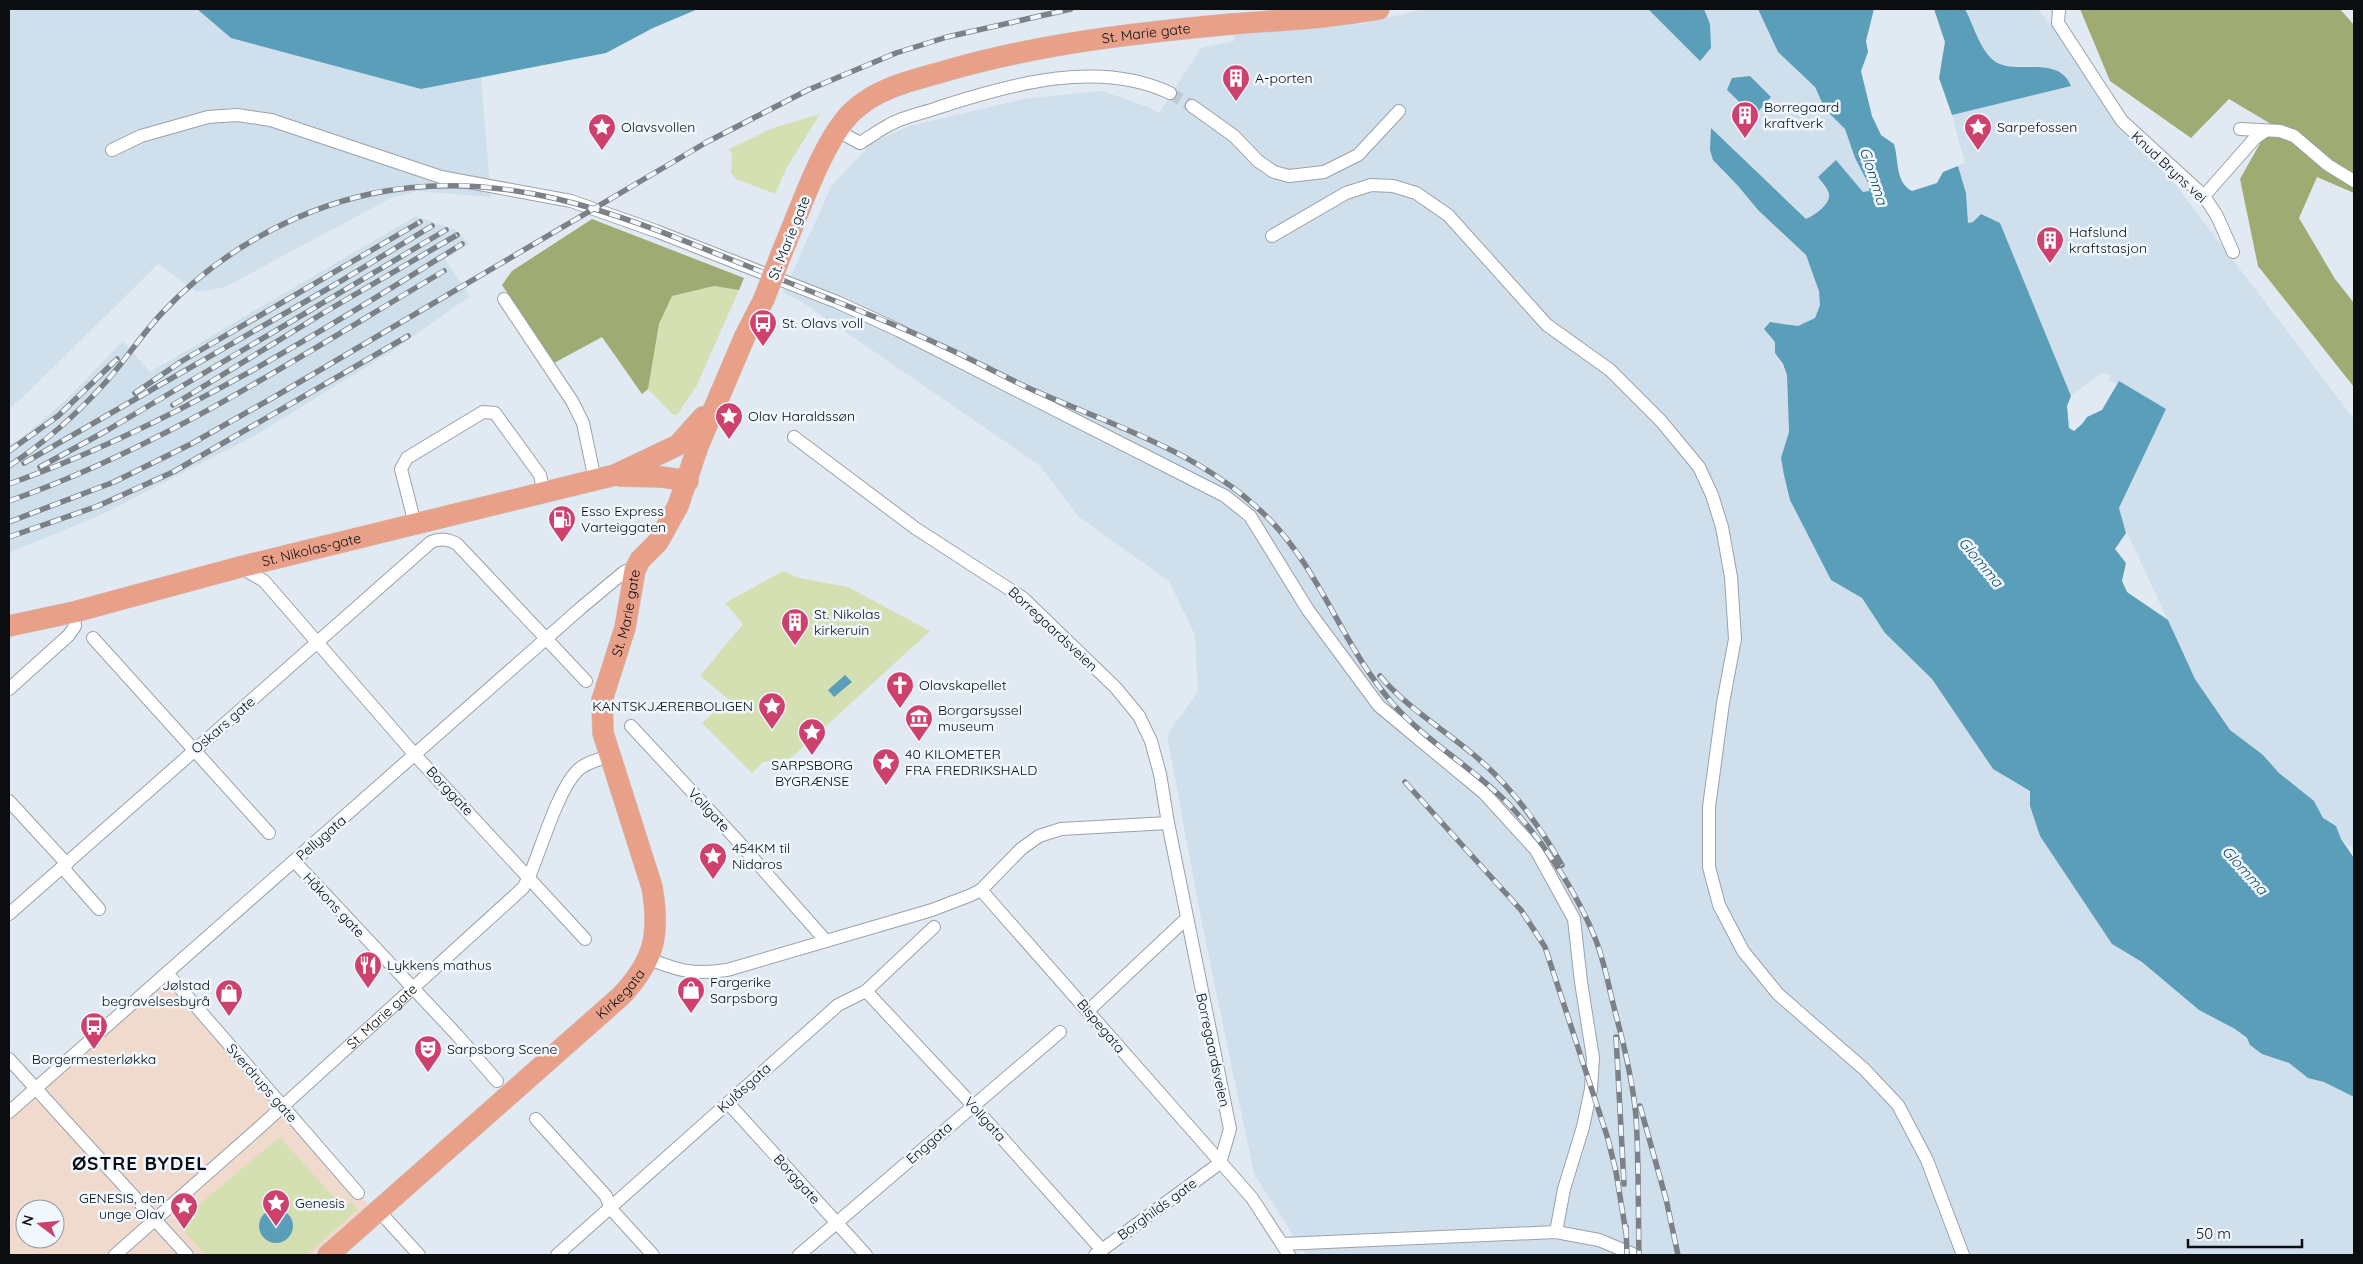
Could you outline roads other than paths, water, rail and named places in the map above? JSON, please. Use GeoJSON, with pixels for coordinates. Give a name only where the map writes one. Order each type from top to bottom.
{"type":"FeatureCollection","features":[{"type":"Feature","properties":{"kind":"main road","name":"St. Marie gate"},"geometry":{"type":"LineString","coordinates":[[649,959],[654,940],[656,917],[652,887],[647,866],[609,756],[603,733],[602,700],[625,628],[635,570],[668,526],[688,481],[698,446],[745,336],[764,299],[814,177],[841,133],[916,80],[969,64],[1106,38],[1237,24],[1320,19],[1379,9]]}},
{"type":"Feature","properties":{"kind":"main road","name":"St. Marie gate"},"geometry":{"type":"LineString","coordinates":[[688,481],[708,449],[754,340],[764,299]]}},
{"type":"Feature","properties":{"kind":"main road","name":"St. Nikolas-gate"},"geometry":{"type":"LineString","coordinates":[[9,626],[74,612],[240,567],[605,478],[678,445],[696,427],[724,388]]}},
{"type":"Feature","properties":{"kind":"main road","name":"St. Nikolas-gate"},"geometry":{"type":"LineString","coordinates":[[605,478],[662,477],[688,481]]}},
{"type":"Feature","properties":{"kind":"main road","name":"Kirkegata"},"geometry":{"type":"LineString","coordinates":[[328,1255],[621,996],[649,959]]}},
{"type":"Feature","properties":{"kind":"street","name":"Knud Bryns vei"},"geometry":{"type":"LineString","coordinates":[[2059,9],[2058,23],[2117,114],[2133,134],[2204,196],[2217,216],[2233,252]]}},
{"type":"Feature","properties":{"kind":"street"},"geometry":{"type":"LineString","coordinates":[[841,133],[860,143],[891,124],[990,90],[1050,80],[1104,76],[1150,83],[1170,92]]}},
{"type":"Feature","properties":{"kind":"street"},"geometry":{"type":"LineString","coordinates":[[1192,106],[1234,136],[1258,160],[1274,172],[1289,176],[1324,172],[1358,155],[1399,111]]}},
{"type":"Feature","properties":{"kind":"street"},"geometry":{"type":"LineString","coordinates":[[112,150],[141,136],[208,117],[237,115],[271,120],[441,177],[571,201],[656,231],[838,302],[907,334],[1225,496],[1250,516],[1308,610],[1379,706],[1484,793],[1536,850],[1574,919],[1581,982],[1593,1058],[1591,1089],[1583,1126],[1564,1189],[1556,1232]]}},
{"type":"Feature","properties":{"kind":"street"},"geometry":{"type":"LineString","coordinates":[[2240,129],[2280,131],[2294,136],[2328,164],[2354,181]]}},
{"type":"Feature","properties":{"kind":"street"},"geometry":{"type":"LineString","coordinates":[[2204,196],[2255,138],[2265,131]]}},
{"type":"Feature","properties":{"kind":"street"},"geometry":{"type":"LineString","coordinates":[[1272,236],[1346,193],[1371,185],[1394,186],[1416,193],[1448,215],[1547,325],[1610,370],[1661,421],[1699,467],[1712,495],[1722,527],[1731,577],[1735,640],[1723,703],[1709,807],[1709,868],[1719,906],[1743,951],[1778,994],[1864,1069],[1898,1105],[1927,1160],[1963,1255]]}},
{"type":"Feature","properties":{"kind":"street"},"geometry":{"type":"LineString","coordinates":[[504,299],[580,415],[590,448],[605,478]]}},
{"type":"Feature","properties":{"kind":"street"},"geometry":{"type":"LineString","coordinates":[[415,524],[401,469],[407,458],[483,412],[495,413],[540,475],[544,493]]}},
{"type":"Feature","properties":{"kind":"street","name":"Borregaardsveien"},"geometry":{"type":"LineString","coordinates":[[794,437],[915,528],[1023,598],[1116,688],[1139,716],[1151,741],[1160,774],[1230,1129],[1220,1163]]}},
{"type":"Feature","properties":{"kind":"street","name":"Oskars gate"},"geometry":{"type":"LineString","coordinates":[[9,914],[316,642],[423,549],[439,539],[449,540],[457,544],[546,640]]}},
{"type":"Feature","properties":{"kind":"street","name":"Borggate"},"geometry":{"type":"LineString","coordinates":[[240,567],[264,581],[416,756],[585,938]]}},
{"type":"Feature","properties":{"kind":"street","name":"Pellygata"},"geometry":{"type":"LineString","coordinates":[[9,1112],[624,572],[631,569],[635,570]]}},
{"type":"Feature","properties":{"kind":"street"},"geometry":{"type":"LineString","coordinates":[[9,688],[69,635],[75,626],[74,612]]}},
{"type":"Feature","properties":{"kind":"street"},"geometry":{"type":"LineString","coordinates":[[93,638],[269,833]]}},
{"type":"Feature","properties":{"kind":"street"},"geometry":{"type":"LineString","coordinates":[[546,640],[586,681]]}},
{"type":"Feature","properties":{"kind":"street","name":"Vollgate"},"geometry":{"type":"LineString","coordinates":[[631,726],[736,839],[826,941]]}},
{"type":"Feature","properties":{"kind":"street","name":"St. Marie gate"},"geometry":{"type":"LineString","coordinates":[[115,1255],[282,1107],[523,888],[530,877],[566,785],[578,770],[587,764],[609,756]]}},
{"type":"Feature","properties":{"kind":"street"},"geometry":{"type":"LineString","coordinates":[[9,801],[64,865],[98,909]]}},
{"type":"Feature","properties":{"kind":"street"},"geometry":{"type":"LineString","coordinates":[[981,890],[1021,848],[1040,836],[1061,829],[1168,822]]}},
{"type":"Feature","properties":{"kind":"street","name":"Håkons gate"},"geometry":{"type":"LineString","coordinates":[[294,861],[411,989],[457,1035],[497,1081]]}},
{"type":"Feature","properties":{"kind":"street","name":"Kirkegata"},"geometry":{"type":"LineString","coordinates":[[649,959],[682,972],[706,974],[727,970],[932,910],[981,890]]}},
{"type":"Feature","properties":{"kind":"street","name":"Bispegata"},"geometry":{"type":"LineString","coordinates":[[981,890],[1220,1163]]}},
{"type":"Feature","properties":{"kind":"street"},"geometry":{"type":"LineString","coordinates":[[1088,1011],[1187,918]]}},
{"type":"Feature","properties":{"kind":"street","name":"Kulåsgata"},"geometry":{"type":"LineString","coordinates":[[557,1255],[611,1209],[838,1005],[866,991],[934,926]]}},
{"type":"Feature","properties":{"kind":"street","name":"Sverdrups gate"},"geometry":{"type":"LineString","coordinates":[[167,973],[358,1193]]}},
{"type":"Feature","properties":{"kind":"street","name":"Vollgata"},"geometry":{"type":"LineString","coordinates":[[866,991],[973,1106],[1098,1253]]}},
{"type":"Feature","properties":{"kind":"street","name":"Enggata"},"geometry":{"type":"LineString","coordinates":[[799,1255],[1060,1032]]}},
{"type":"Feature","properties":{"kind":"street"},"geometry":{"type":"LineString","coordinates":[[9,1059],[187,1255]]}},
{"type":"Feature","properties":{"kind":"street","name":"Borggate"},"geometry":{"type":"LineString","coordinates":[[728,1103],[866,1255]]}},
{"type":"Feature","properties":{"kind":"street"},"geometry":{"type":"LineString","coordinates":[[536,1119],[606,1196],[611,1209],[652,1255]]}},
{"type":"Feature","properties":{"kind":"street"},"geometry":{"type":"LineString","coordinates":[[1220,1163],[1252,1198],[1286,1250],[1556,1232],[1599,1240],[1635,1255]]}},
{"type":"Feature","properties":{"kind":"street","name":"Borghilds gate"},"geometry":{"type":"LineString","coordinates":[[1098,1253],[1220,1163]]}},
{"type":"Feature","properties":{"kind":"street"},"geometry":{"type":"LineString","coordinates":[[378,1210],[419,1255]]}},
{"type":"Feature","properties":{"kind":"water"},"geometry":{"type":"Polygon","coordinates":[[[197,9],[698,9],[653,28],[606,53],[421,89],[231,38],[197,9]]]}},
{"type":"Feature","properties":{"kind":"water"},"geometry":{"type":"Polygon","coordinates":[[[1648,9],[1704,9],[1710,24],[1711,48],[1700,61],[1648,9]]]}},
{"type":"Feature","properties":{"kind":"water","name":"Glomma"},"geometry":{"type":"Polygon","coordinates":[[[1758,9],[1874,9],[1866,41],[1868,52],[1861,71],[1872,116],[1881,135],[1894,144],[1900,177],[1912,191],[1937,183],[1943,172],[1958,166],[1966,193],[1968,223],[1973,222],[1981,214],[2000,223],[2071,396],[2067,406],[2069,428],[2074,431],[2087,417],[2102,410],[2119,381],[2166,409],[2119,508],[2126,533],[2115,549],[2126,563],[2122,581],[2127,592],[2168,620],[2195,679],[2230,730],[2263,755],[2279,773],[2314,801],[2323,818],[2336,826],[2341,839],[2354,858],[2354,1097],[2324,1082],[2308,1078],[2289,1063],[2262,1054],[2250,1045],[2247,1038],[2235,1029],[2199,1010],[2142,962],[2112,944],[2040,836],[2030,806],[2030,791],[1993,769],[1932,679],[1885,633],[1862,598],[1831,580],[1790,500],[1781,458],[1789,432],[1787,375],[1783,364],[1775,353],[1775,342],[1764,329],[1770,322],[1798,326],[1815,318],[1820,305],[1819,291],[1806,255],[1758,210],[1713,160],[1710,150],[1711,128],[1806,219],[1826,204],[1829,195],[1828,191],[1818,177],[1836,160],[1863,192],[1869,191],[1870,187],[1855,158],[1845,129],[1825,109],[1815,87],[1778,52],[1758,9]]]}},
{"type":"Feature","properties":{"kind":"water"},"geometry":{"type":"Polygon","coordinates":[[[1934,9],[1965,9],[1981,43],[1993,60],[2002,65],[2012,67],[2056,70],[2065,76],[2071,86],[1952,115],[1939,78],[1945,42],[1934,9]]]}},
{"type":"Feature","properties":{"kind":"water"},"geometry":{"type":"Polygon","coordinates":[[[1750,76],[1771,97],[1754,116],[1727,90],[1732,78],[1750,76]]]}},
{"type":"Feature","properties":{"kind":"water"},"geometry":{"type":"Polygon","coordinates":[[[845,675],[852,682],[834,697],[828,690],[845,675]]]}},
{"type":"Feature","properties":{"kind":"water"},"geometry":{"type":"Polygon","coordinates":[[[276,1209],[283,1210],[288,1214],[292,1219],[292,1233],[288,1238],[283,1242],[276,1243],[269,1242],[264,1238],[260,1233],[259,1226],[260,1219],[264,1214],[269,1210],[276,1209]]]}},
{"type":"Feature","properties":{"kind":"tunnel"},"geometry":{"type":"LineString","coordinates":[[1170,93],[1192,106]]}},
{"type":"Feature","properties":{"kind":"railway"},"geometry":{"type":"LineString","coordinates":[[9,522],[114,482],[191,444],[707,142],[808,90],[896,53],[947,37],[1071,9]]}},
{"type":"Feature","properties":{"kind":"railway"},"geometry":{"type":"LineString","coordinates":[[9,466],[47,438],[82,407],[112,375],[163,312],[207,271],[232,254],[284,224],[312,211],[370,194],[425,186],[478,186],[530,193],[581,205],[631,221],[901,328],[952,350],[1033,390],[1155,442],[1213,474],[1240,493],[1265,515],[1301,559],[1360,658],[1394,705],[1423,733],[1501,797],[1527,825],[1560,871],[1580,905],[1602,957],[1631,1078],[1637,1134],[1639,1255]]}},
{"type":"Feature","properties":{"kind":"railway"},"geometry":{"type":"LineString","coordinates":[[135,393],[182,361],[420,222]]}},
{"type":"Feature","properties":{"kind":"railway"},"geometry":{"type":"LineString","coordinates":[[24,463],[336,284],[432,226]]}},
{"type":"Feature","properties":{"kind":"railway"},"geometry":{"type":"LineString","coordinates":[[40,467],[106,431],[446,230]]}},
{"type":"Feature","properties":{"kind":"railway"},"geometry":{"type":"LineString","coordinates":[[173,405],[325,312],[457,235]]}},
{"type":"Feature","properties":{"kind":"railway"},"geometry":{"type":"LineString","coordinates":[[9,484],[68,461],[185,407],[298,344],[462,244]]}},
{"type":"Feature","properties":{"kind":"railway"},"geometry":{"type":"LineString","coordinates":[[9,501],[123,454],[178,426],[232,397],[444,271]]}},
{"type":"Feature","properties":{"kind":"railway"},"geometry":{"type":"LineString","coordinates":[[9,537],[98,506],[173,472],[408,336]]}},
{"type":"Feature","properties":{"kind":"railway"},"geometry":{"type":"LineString","coordinates":[[9,451],[58,416],[117,359]]}},
{"type":"Feature","properties":{"kind":"railway"},"geometry":{"type":"LineString","coordinates":[[1380,676],[1402,698],[1462,745],[1500,779],[1523,806],[1562,865]]}},
{"type":"Feature","properties":{"kind":"railway"},"geometry":{"type":"LineString","coordinates":[[1405,782],[1521,910],[1545,947],[1608,1139],[1616,1172],[1626,1233]]}},
{"type":"Feature","properties":{"kind":"railway"},"geometry":{"type":"LineString","coordinates":[[1616,1037],[1624,1184]]}},
{"type":"Feature","properties":{"kind":"railway"},"geometry":{"type":"LineString","coordinates":[[1640,1106],[1666,1199],[1678,1255]]}},
{"type":"Feature","properties":{"kind":"railway"},"geometry":{"type":"LineString","coordinates":[[1626,1227],[1627,1255]]}},
{"type":"Feature","properties":{"kind":"place","name":"A-porten"},"geometry":{"type":"Point","coordinates":[1236,102]}},
{"type":"Feature","properties":{"kind":"place","name":"Borregaard kraftverk"},"geometry":{"type":"Point","coordinates":[1745,139]}},
{"type":"Feature","properties":{"kind":"place","name":"Olavsvollen"},"geometry":{"type":"Point","coordinates":[602,151]}},
{"type":"Feature","properties":{"kind":"place","name":"Sarpefossen"},"geometry":{"type":"Point","coordinates":[1978,151]}},
{"type":"Feature","properties":{"kind":"place","name":"Hafslund kraftstasjon"},"geometry":{"type":"Point","coordinates":[2050,264]}},
{"type":"Feature","properties":{"kind":"place","name":"St. Olavs voll"},"geometry":{"type":"Point","coordinates":[763,347]}},
{"type":"Feature","properties":{"kind":"place","name":"Olav Haraldssøn"},"geometry":{"type":"Point","coordinates":[729,440]}},
{"type":"Feature","properties":{"kind":"place","name":"Esso Express Varteiggaten"},"geometry":{"type":"Point","coordinates":[562,543]}},
{"type":"Feature","properties":{"kind":"place","name":"St. Nikolas kirkeruin"},"geometry":{"type":"Point","coordinates":[795,646]}},
{"type":"Feature","properties":{"kind":"place","name":"Olavskapellet"},"geometry":{"type":"Point","coordinates":[900,709]}},
{"type":"Feature","properties":{"kind":"place","name":"KANTSKJÆRERBOLIGEN"},"geometry":{"type":"Point","coordinates":[772,730]}},
{"type":"Feature","properties":{"kind":"place","name":"Borgarsyssel museum"},"geometry":{"type":"Point","coordinates":[919,742]}},
{"type":"Feature","properties":{"kind":"place","name":"SARPSBORG BYGRÆNSE"},"geometry":{"type":"Point","coordinates":[812,756]}},
{"type":"Feature","properties":{"kind":"place","name":"40 KILOMETER FRA FREDRIKSHALD"},"geometry":{"type":"Point","coordinates":[886,786]}},
{"type":"Feature","properties":{"kind":"place","name":"454KM til Nidaros"},"geometry":{"type":"Point","coordinates":[713,880]}},
{"type":"Feature","properties":{"kind":"place","name":"Lykkens mathus"},"geometry":{"type":"Point","coordinates":[368,989]}},
{"type":"Feature","properties":{"kind":"place","name":"Fargerike Sarpsborg"},"geometry":{"type":"Point","coordinates":[691,1014]}},
{"type":"Feature","properties":{"kind":"place","name":"Jølstad begravelsesbyrå"},"geometry":{"type":"Point","coordinates":[229,1017]}},
{"type":"Feature","properties":{"kind":"place","name":"Borgermesterløkka"},"geometry":{"type":"Point","coordinates":[94,1050]}},
{"type":"Feature","properties":{"kind":"place","name":"Sarpsborg Scene"},"geometry":{"type":"Point","coordinates":[428,1073]}},
{"type":"Feature","properties":{"kind":"place","name":"Genesis"},"geometry":{"type":"Point","coordinates":[276,1227]}},
{"type":"Feature","properties":{"kind":"place","name":"GENESIS, den unge Olav"},"geometry":{"type":"Point","coordinates":[184,1230]}},
{"type":"Feature","properties":{"kind":"district","name":"ØSTRE BYDEL"},"geometry":{"type":"Point","coordinates":[140,1163]}}]}
